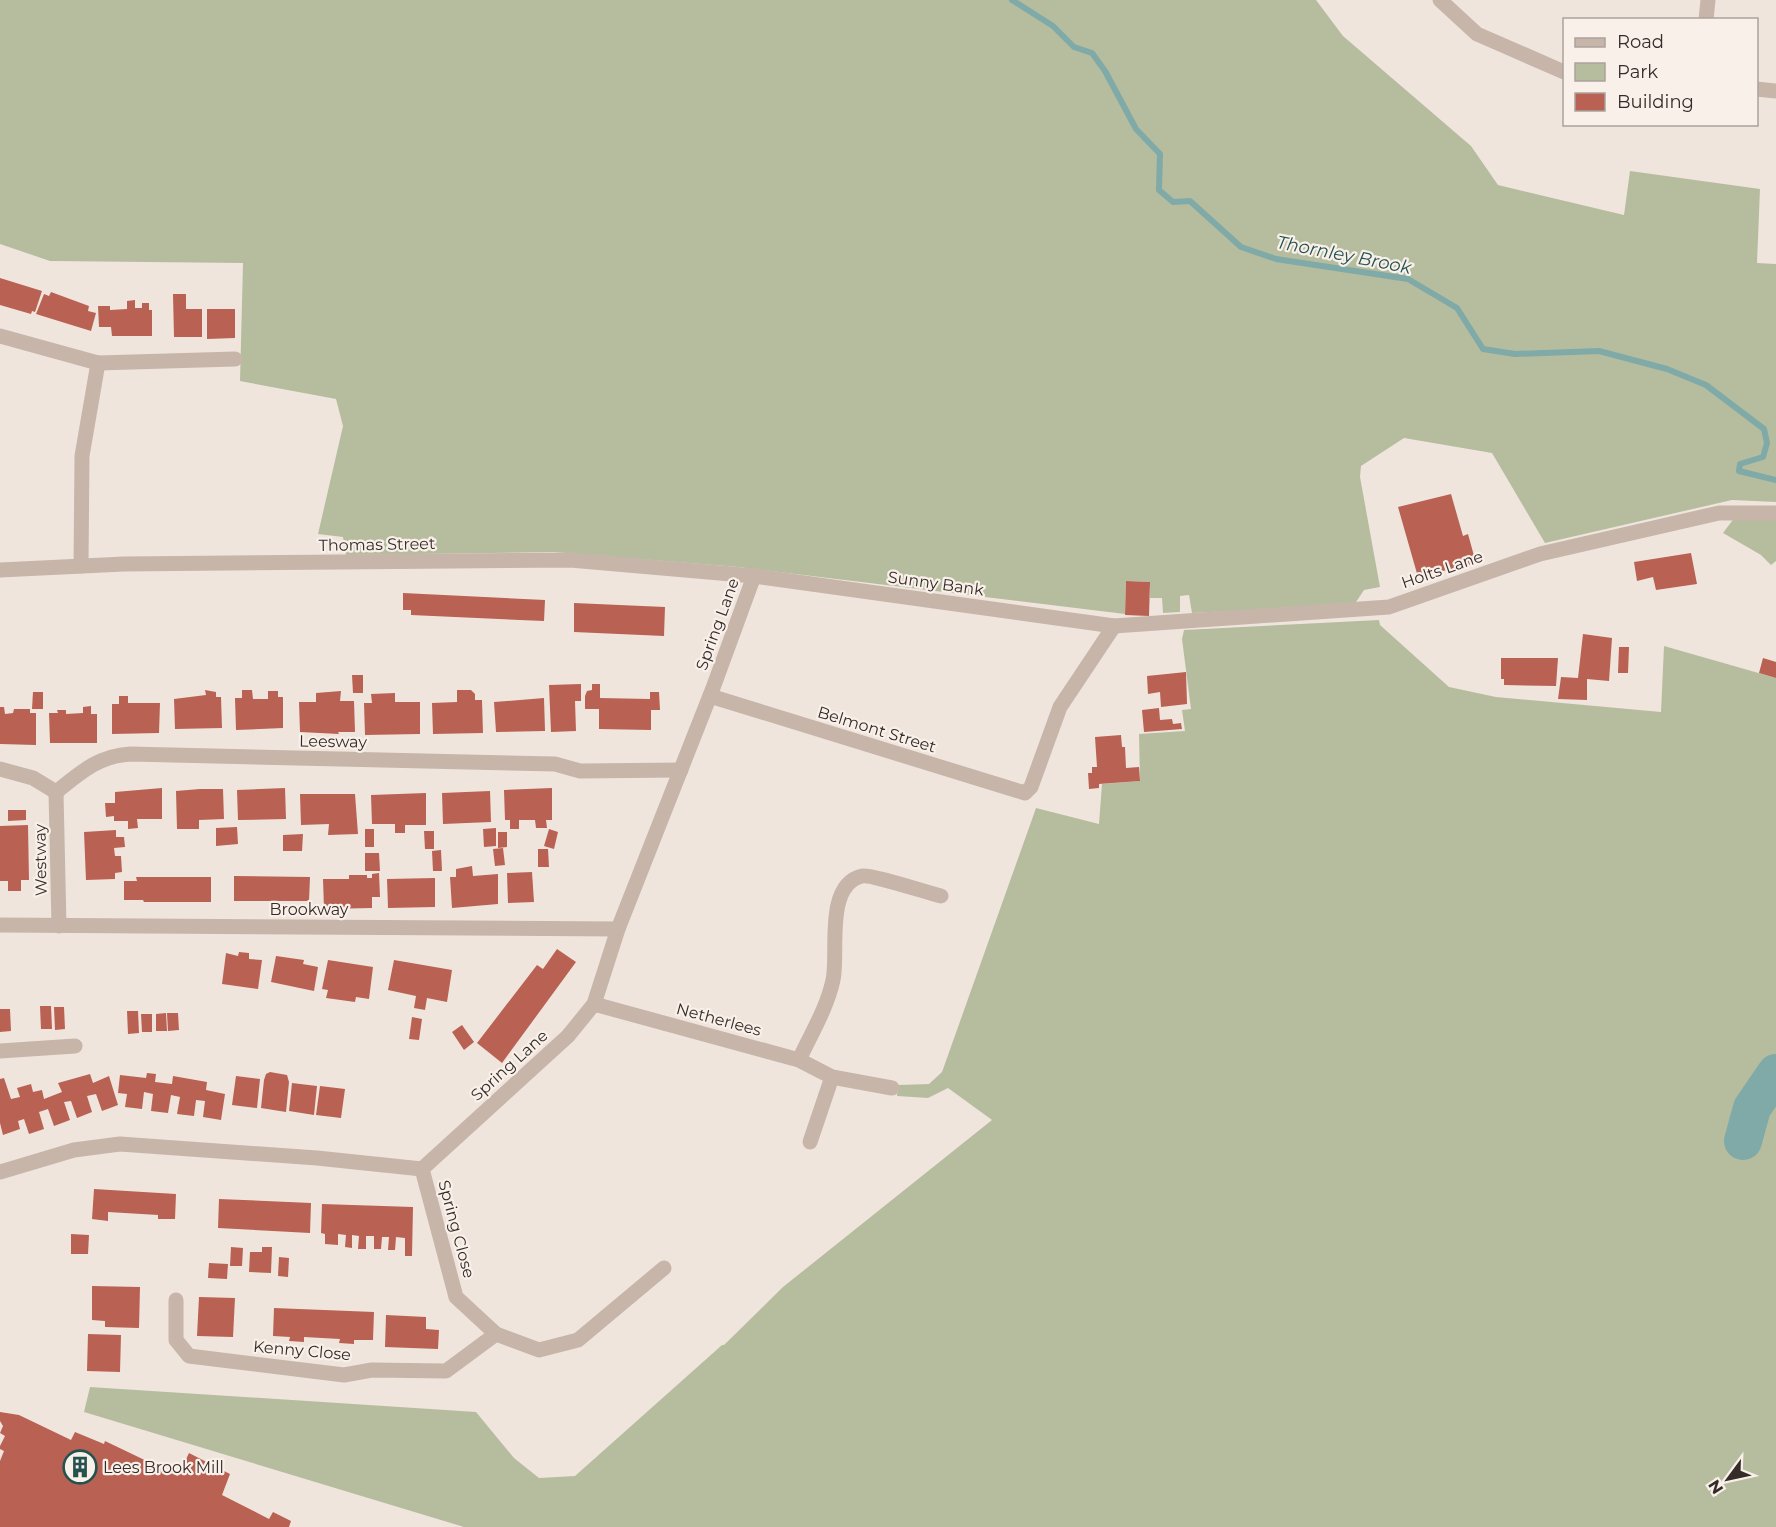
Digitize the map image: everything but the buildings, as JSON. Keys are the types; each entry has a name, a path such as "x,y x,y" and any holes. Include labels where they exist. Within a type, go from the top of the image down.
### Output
{"street":[{"path":"1440,0 1477,34 1563,72"},
{"path":"1706,18 1708,0"},
{"path":"1758,89 1776,91"},
{"path":"0,336 98,363 235,359"},
{"path":"81,567 82,456 98,363"},
{"name":"Holts Lane","path":"1114,626 1389,607 1540,554 1719,513 1776,513"},
{"name":"Thomas Street","path":"0,570 135,564 570,560 754,576"},
{"name":"Sunny Bank","path":"754,576 1114,626"},
{"name":"Spring Lane","path":"422,1169 568,1036 594,1004 618,929 710,696 754,576"},
{"name":"Belmont Street","path":"710,696 1025,793 1031,787 1060,707 1114,626"},
{"name":"Leesway","path":"56,792 78,774 103,759 130,754 555,764 580,771 681,770"},
{"path":"0,770 33,778 56,792"},
{"name":"Westway","path":"56,792 59,926"},
{"path":"799,1060 820,1017 834,979 834,921 840,897 852,880 864,876 941,896"},
{"name":"Brookway","path":"0,925 618,929"},
{"name":"Netherlees","path":"594,1004 799,1060 832,1077 891,1088"},
{"path":"0,1051 75,1046"},
{"path":"810,1142 832,1077"},
{"path":"0,1172 74,1150 120,1144 317,1158 422,1169"},
{"name":"Spring Close","path":"422,1169 456,1297 496,1334 539,1350 578,1340 664,1268"},
{"name":"Kenny Close","path":"176,1300 176,1340 189,1356 344,1375 372,1370 446,1371 496,1334"}],"green space":[{"path":"0,0 1316,0 1343,36 1471,146 1498,185 1624,215 1630,171 1760,189 1757,263 1776,264 1776,502 1732,500 1545,543 1492,453 1404,438 1361,466 1360,477 1380,587 1364,590 1354,605 1192,613 1189,595 1180,596 1180,612 1163,613 1162,598 1150,598 1150,582 1126,581 1125,614 738,567 554,552 346,555 343,537 318,534 343,426 336,399 240,381 243,263 50,261 0,244"},
{"path":"1735,517 1776,518 1776,561 1771,565 1761,555 1723,533"},
{"path":"1379,620 1380,625 1449,687 1496,697 1661,712 1664,646 1776,678 1776,1527 464,1527 84,1412 90,1387 476,1412 514,1458 539,1478 575,1476 724,1345 783,1287 992,1120 948,1088 928,1098 897,1096 898,1085 929,1084 942,1072 1036,808 1099,824 1102,784 1140,781 1139,734 1185,731 1182,710 1191,709 1182,639 1184,630"}],"waterway":[{"name":"Thornley Brook","path":"1012,0 1053,26 1074,47 1092,53 1105,71 1136,129 1160,154 1159,190 1173,202 1190,201 1241,247 1276,259 1408,279 1457,308 1483,349 1515,354 1599,351 1667,369 1706,385 1764,429 1767,443 1763,457 1740,464 1739,471 1776,480"},
{"path":"1743,1141 1752,1108 1776,1073"}],"place":[{"name":"Lees Brook Mill","path":"80,1467"}]}
